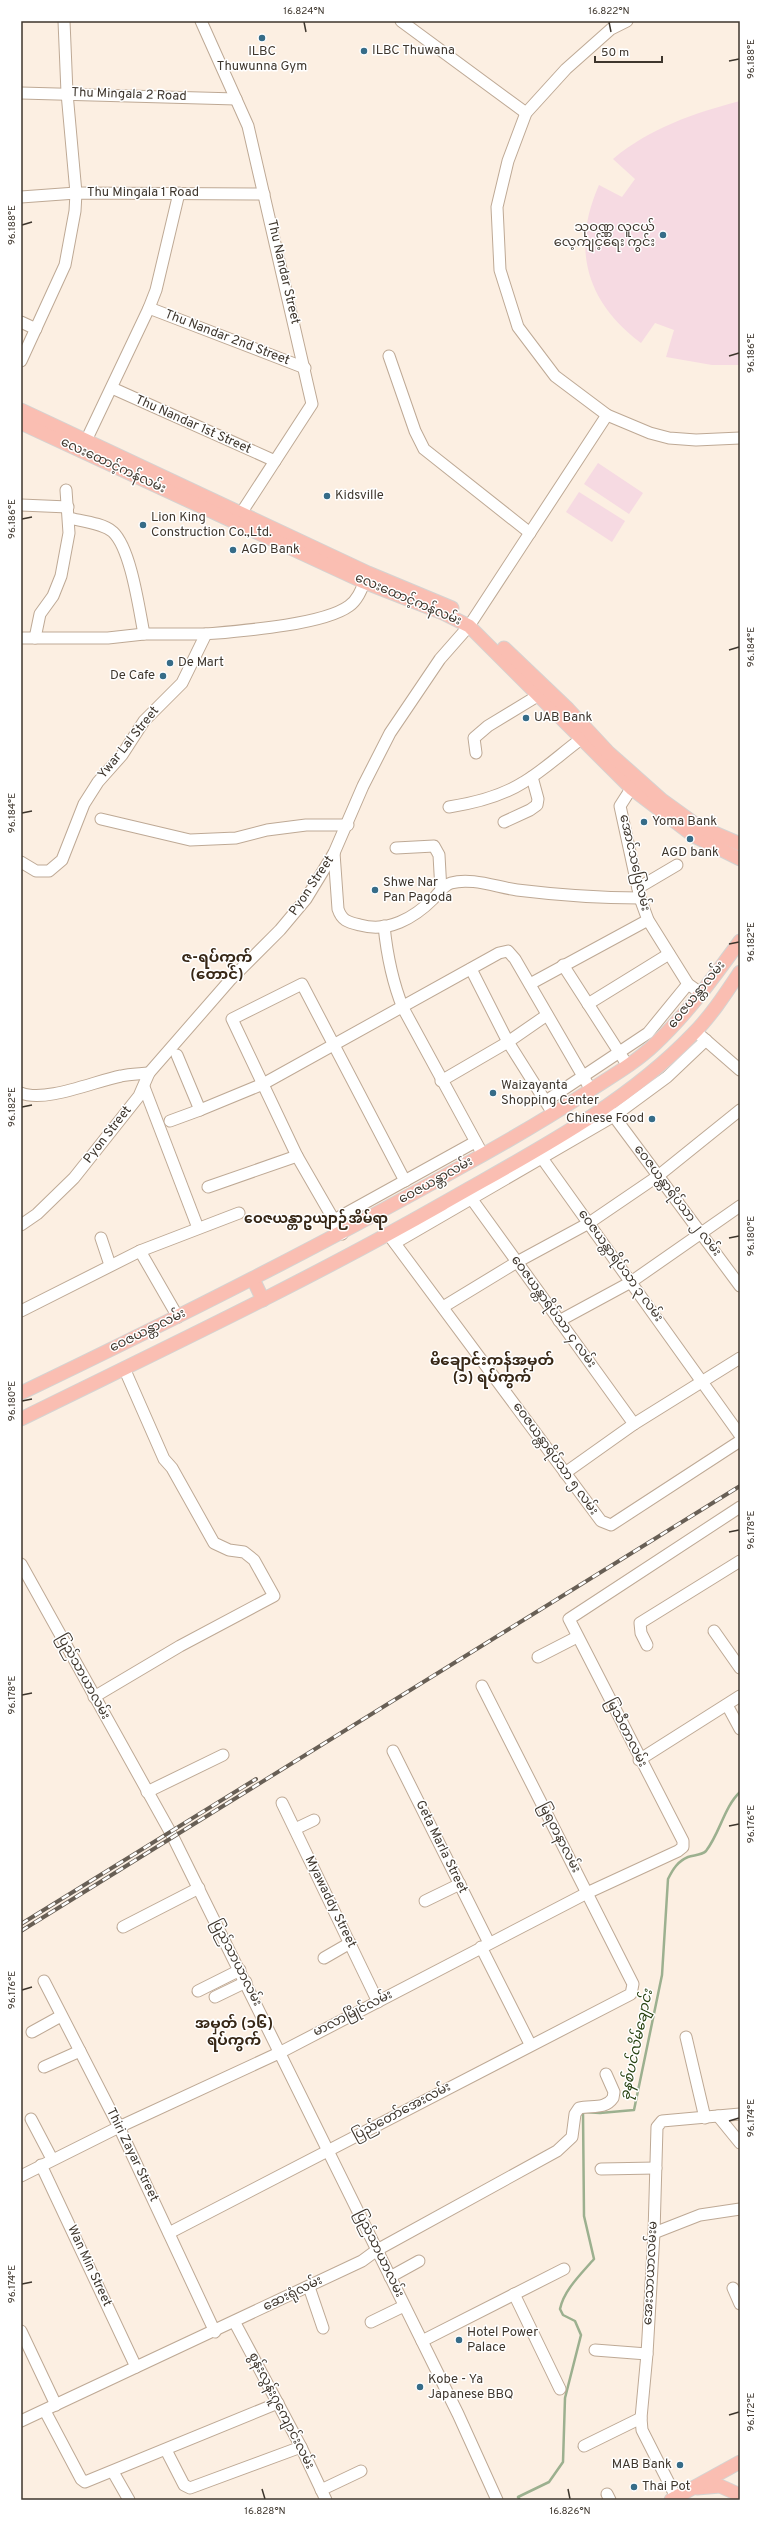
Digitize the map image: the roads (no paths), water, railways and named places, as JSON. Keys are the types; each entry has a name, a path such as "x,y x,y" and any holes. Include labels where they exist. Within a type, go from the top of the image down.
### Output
{"main road":[{"name":"လေးထောင့်ကန်လမ်း","path":"21,410 84,445 366,577 445,604 472,623 634,784 662,800 698,826 740,844"},
{"name":"လေးထောင့်ကန်လမ်း","path":"21,422 84,445"},
{"name":"လေးထောင့်ကန်လမ်း","path":"501,651 539,696 564,713 581,739 694,836 740,859"},
{"name":"ဝေဇယန္တာလမ်း","path":"21,1393 178,1317 342,1234 553,1115 625,1068 680,1020 702,994 740,941"},
{"name":"ဝေဇယန္တာလမ်း","path":"21,1419 391,1239 539,1154 610,1111 633,1087 695,1032 740,972"},
{"path":"625,1068 633,1087"},
{"path":"253,1279 264,1300"},
{"path":"674,2499 740,2462"},
{"path":"692,2488 720,2486 740,2495"}],"street":[{"path":"21,361 65,265 76,193 67,93 64,21"},
{"name":"Thu Nandar Street","path":"201,21 248,126 305,368 312,404 238,518"},
{"path":"401,21 526,113"},
{"path":"627,21 611,29 566,69 526,113 508,161 497,207 500,270 518,327 555,376 608,415 650,433 669,438 696,440 740,438"},
{"name":"Thu Mingala 2 Road","path":"21,93 67,93 236,99"},
{"name":"Thu Mingala 1 Road","path":"21,197 76,193 264,194"},
{"path":"84,445 112,388 156,290 180,193"},
{"name":"Thu Nandar 2nd Street","path":"149,308 305,368"},
{"path":"21,322 36,329"},
{"path":"389,356 415,431 424,449 530,533"},
{"name":"Thu Nandar 1st Street","path":"112,388 275,461"},
{"name":"Pyon Street","path":"21,1225 37,1214 74,1178 120,1121 144,1087 149,1072 226,984 294,914 334,853 348,825 363,786 390,733 440,659 472,623 608,415"},
{"path":"35,638 40,614 53,596 60,582 66,554 68,513 66,490"},
{"path":"21,505 68,513 106,528 118,538 132,571 144,634"},
{"path":"21,638 108,638 144,634 206,634 316,620 350,606 358,596 366,577"},
{"name":"Ywar Lal Street","path":"21,862 36,871 49,871 62,860 84,804 91,793 114,762 122,755 144,721 182,683 206,634"},
{"path":"476,753 474,738 488,726 539,696"},
{"path":"449,807 476,802 510,790 532,777 581,739"},
{"path":"504,822 530,810 537,805 538,799 532,777"},
{"name":"အောင်သပြေလမ်း","path":"634,784 620,806 639,893 648,920 668,954 688,984 702,994"},
{"path":"101,819 190,840 236,838 267,830 306,825 348,825"},
{"path":"396,848 434,846 439,855 441,891"},
{"path":"334,853 338,909 340,916 346,922 366,927 384,926 405,921 420,912 448,884 462,880 496,887 572,896 639,893 677,864"},
{"path":"530,984 648,920"},
{"path":"384,926 388,963 394,986 403,1008 482,1155"},
{"path":"170,1121 263,1084 403,1008 499,953 508,951 530,984 591,1090"},
{"path":"588,1004 668,954"},
{"path":"563,965 618,1052 625,1068"},
{"path":"471,969 508,1042 546,1101 553,1115"},
{"path":"342,1234 297,1156 232,1019 302,984 333,1046 405,1181"},
{"path":"546,1101 648,1033 688,984"},
{"path":"441,1081 508,1042 548,1015"},
{"path":"695,1032 740,1070"},
{"path":"610,1111 667,1077 706,1040"},
{"path":"177,1055 200,1110"},
{"path":"21,1093 27,1095 42,1095 121,1076 149,1072"},
{"path":"144,1087 198,1228"},
{"path":"443,1307 517,1262 589,1223 658,1176 740,1110"},
{"name":"ဝေဇယန္တာရိပ်သာ ၂ လမ်း","path":"610,1111 701,1231 740,1286"},
{"path":"334,1220 475,1142"},
{"name":"ဝေဇယန္တာရိပ်သာ ၃ လမ်း","path":"539,1154 740,1435"},
{"path":"208,1187 297,1156"},
{"name":"ဝေဇယန္တာရိပ်သာ ၄ လမ်း","path":"468,1195 634,1424"},
{"path":"559,1321 631,1282 701,1231 740,1206"},
{"path":"21,1311 140,1251 240,1213"},
{"path":"101,1238 110,1265"},
{"name":"ဝေဇယန္တာရိပ်သာ ၅ လမ်း","path":"391,1239 601,1521 611,1525 740,1441"},
{"path":"140,1251 178,1317"},
{"path":"565,1473 634,1424 703,1383 740,1358"},
{"path":"94,1697 180,1646 274,1596 254,1560 244,1552 229,1550 214,1543 172,1468 164,1459 124,1368"},
{"name":"မြသီတာလမ်း","path":"682,1847 683,1841 639,1760 577,1637 569,1618 740,1507"},
{"path":"647,1644 641,1633 640,1623 740,1561"},
{"name":"ပြည်သာယာလမ်း","path":"21,1564 148,1792 240,1970 422,2341 497,2500"},
{"path":"714,1631 740,1668"},
{"path":"538,1657 577,1637"},
{"name":"မြရတနာလမ်း","path":"482,1686 633,1984 634,1990"},
{"path":"639,1760 740,1696"},
{"path":"727,1705 740,1729"},
{"name":"Geta Marla Street","path":"393,1750 460,1884 485,1945 530,2044"},
{"path":"148,1792 223,1755"},
{"name":"Myawaddy Street","path":"282,1803 378,2002"},
{"path":"295,1829 314,1820"},
{"name":"မာလာမြိုင်လမ်း","path":"21,2176 118,2127 281,2052 587,1893 678,1852 682,1847"},
{"path":"425,1900 460,1884"},
{"path":"123,1927 198,1888"},
{"path":"324,1958 350,1943"},
{"path":"198,1991 240,1970"},
{"name":"Thiri Zayar Street","path":"44,1981 118,2127 215,2332"},
{"path":"215,1997 246,1982"},
{"name":"ပြည်တော်အေးလမ်း","path":"169,2233 530,2044 632,1994 634,1990"},
{"path":"32,2032 61,2016"},
{"path":"686,2037 705,2118"},
{"path":"44,2067 80,2051"},
{"name":"ဆေးရုံလမ်း","path":"21,2421 215,2332 362,2261 377,2250 557,2151 572,2137 575,2114 579,2108 598,2107 607,2104 613,2098 614,2092 606,2074"},
{"name":"အေးသာယာလမ်းမ","path":"674,2499 642,2430 641,2418 647,2354 654,2233 658,2123 740,2114"},
{"path":"718,2116 740,2143"},
{"path":"31,2119 52,2159"},
{"name":"Wan Min Street","path":"42,2165 136,2367"},
{"path":"601,2169 656,2168"},
{"path":"654,2233 700,2215 740,2209"},
{"path":"390,2277 419,2261"},
{"path":"422,2341 564,2269"},
{"path":"309,2287 324,2328"},
{"path":"733,2288 740,2304"},
{"path":"514,2294 560,2388"},
{"path":"371,2322 404,2306"},
{"name":"စွန်းလွန်းဂူကျောင်းလမ်း","path":"235,2322 301,2446 324,2495"},
{"path":"21,2331 56,2405"},
{"path":"595,2350 647,2354"},
{"path":"45,2411 81,2479 85,2482 113,2472 278,2403"},
{"path":"584,2446 641,2418"},
{"path":"166,2450 184,2485 190,2488 301,2446"},
{"path":"324,2495 361,2471"},
{"path":"113,2472 129,2500"}],"waterway":[{"name":"ခုနစ်ပင်လိမ်ချောင်း","path":"520,2500 518,2497 549,2482 563,2462 565,2398 581,2335 575,2321 563,2315 560,2309 569,2289 594,2259 584,2216 583,2112 600,2113 634,2110 662,1975 668,1879 681,1861 706,1851 730,1805 740,1792"}],"railway":[{"path":"21,1931 740,1486"},
{"path":"21,1924 256,1779"}],"place":[{"name":"ILBC Thuwunna Gym","path":"262,38"},
{"name":"ILBC Thuwana","path":"364,51"},
{"name":"သုဝဏ္ဏ လူငယ် လေ့ကျင့်ရေး ကွင်း","path":"663,235"},
{"name":"Kidsville","path":"327,496"},
{"name":"Lion King Construction Co.,Ltd.","path":"143,525"},
{"name":"AGD Bank","path":"233,550"},
{"name":"De Mart","path":"170,663"},
{"name":"De Cafe","path":"163,676"},
{"name":"UAB Bank","path":"526,718"},
{"name":"Yoma Bank","path":"644,822"},
{"name":"AGD bank","path":"690,839"},
{"name":"Shwe Nar Pan Pagoda","path":"375,890"},
{"name":"Waizayanta Shopping Center","path":"493,1093"},
{"name":"Chinese Food","path":"652,1119"},
{"name":"Hotel Power Palace","path":"459,2340"},
{"name":"Kobe - Ya Japanese BBQ","path":"420,2387"},
{"name":"MAB Bank","path":"680,2465"},
{"name":"Thai Pot","path":"634,2487"}],"district":[{"name":"ဇ-ရပ်ကွက် (တောင်)","path":"217,966"},
{"name":"ဝေဇယန္တာဥယျာဉ်အိမ်ရာ","path":"316,1219"},
{"name":"မိချောင်းကန်အမှတ် (၁) ရပ်ကွက်","path":"492,1370"},
{"name":"အမှတ် (၁၆) ရပ်ကွက်","path":"234,2032"}]}
